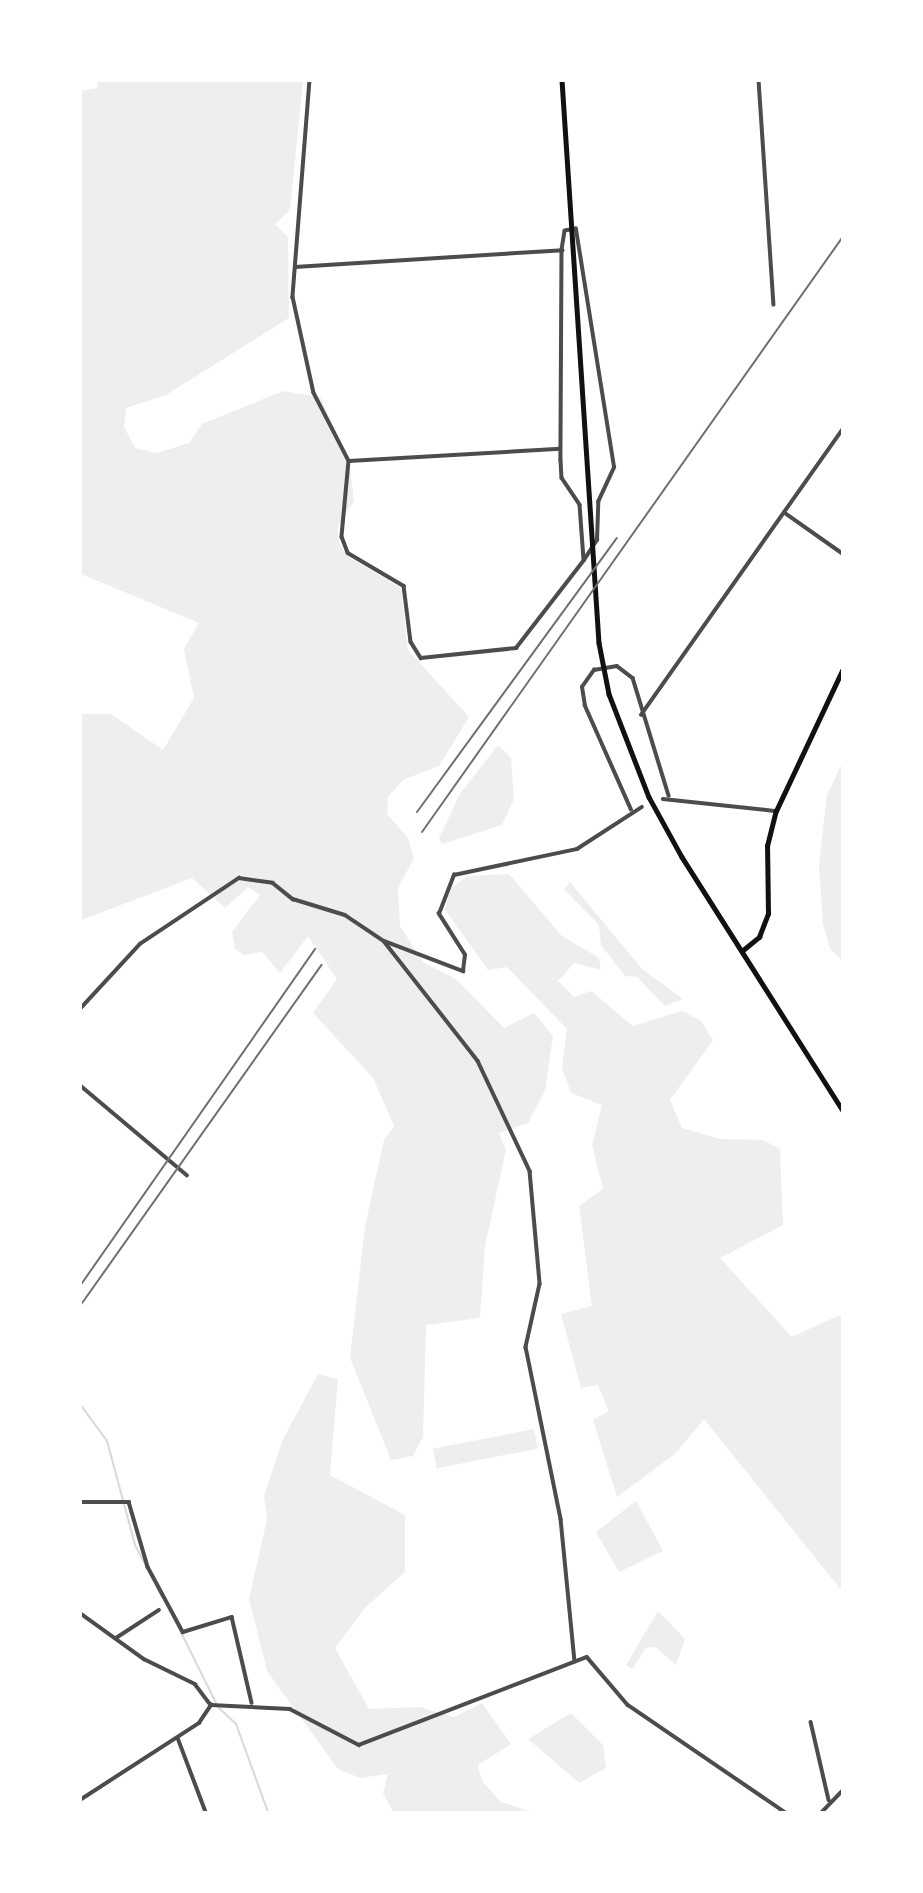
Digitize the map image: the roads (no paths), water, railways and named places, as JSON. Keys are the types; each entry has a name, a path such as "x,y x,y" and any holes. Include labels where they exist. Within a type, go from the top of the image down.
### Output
{"main road":[{"path":"562,80 599,643 624,741 682,857 842,1109"},
{"path":"743,950 759,937 768,914 767,846 776,811 842,671"}],"street":[{"path":"310,80 293,297 314,393 349,461 342,537 358,560 404,586 411,642 421,658 516,648 584,560 597,540 598,502 614,467 582,238 570,229 562,250 562,478 580,505 584,560"},
{"path":"759,80 774,305"},
{"path":"295,267 562,250"},
{"path":"641,715 842,430"},
{"path":"349,461 561,449"},
{"path":"785,513 842,553"},
{"path":"631,810 585,706 585,677 611,666 628,670 669,796"},
{"path":"663,799 669,796 776,811"},
{"path":"80,1009 140,944 239,878 273,883 293,899 345,915 384,941 463,971 465,955 439,914 454,875 577,849 631,810 642,807"},
{"path":"384,941 478,1061 530,1171 540,1284 526,1347 561,1519 575,1661"},
{"path":"80,1085 187,1175"},
{"path":"80,1502 129,1502 148,1567 183,1632 232,1617 252,1703"},
{"path":"116,1638 159,1610"},
{"path":"80,1614 203,1689 211,1705"},
{"path":"80,1800 178,1738 211,1705 252,1703 290,1709 359,1745 457,1712 575,1661 594,1662 628,1705 785,1812"},
{"path":"811,1722 829,1800"},
{"path":"178,1738 206,1812"},
{"path":"822,1812 829,1800 842,1791"}],"waterway":[{"path":"80,1404 107,1441 135,1545 162,1597"},
{"path":"172,1614 216,1703"},
{"path":"219,1708 236,1724 268,1812"}],"railway":[{"path":"422,832 842,238"},
{"path":"417,812 617,538"},
{"path":"80,1286 315,949"},
{"path":"80,1306 321,965"}]}
